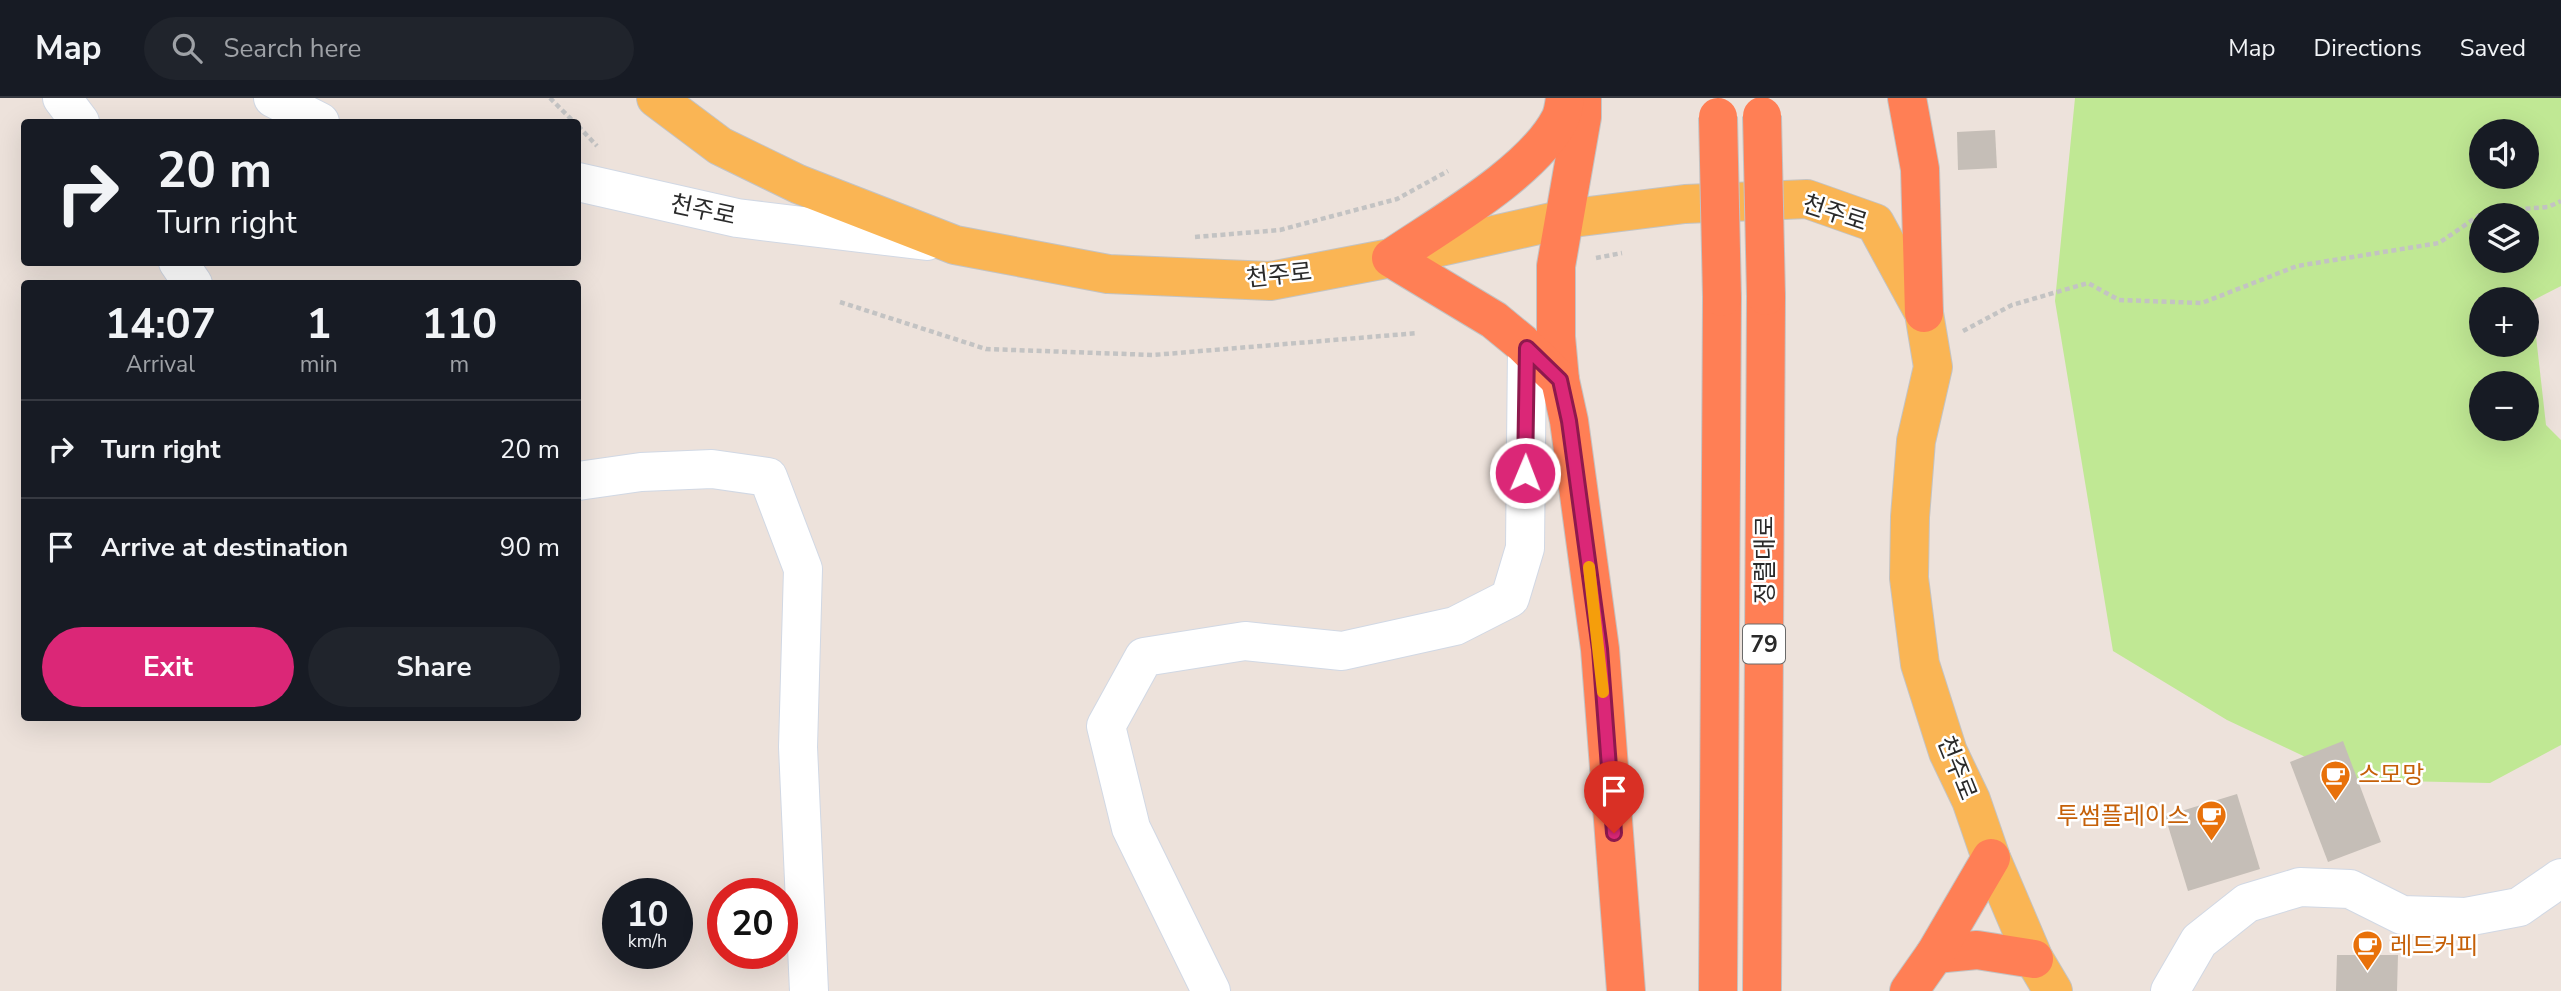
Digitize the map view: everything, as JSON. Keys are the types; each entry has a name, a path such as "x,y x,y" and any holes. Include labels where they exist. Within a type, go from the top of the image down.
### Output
{"highway":[{"path":"1560,380 1494,320 1391,258 1508,178 1534,153 1560,118 1565,98"},
{"path":"1582,98 1582,117 1556,266 1556,337 1600,649 1626,991"},
{"path":"1907,98 1920,169 1924,313"},
{"name":"정렬대로","path":"1717,991 1722,297 1718,107"},
{"name":"정렬대로","path":"1762,107 1766,296 1762,991"},
{"path":"1909,991 1935,954 1991,858"},
{"path":"1935,954 1977,950 2034,959"}],"main road":[{"name":"천주로","path":"656,98 720,146 798,184 955,245 1108,274 1270,281 1391,258 1565,219 1685,205 1807,199 1875,223 1924,313 1933,367 1916,441 1910,517 1909,578 1920,664 1948,752 1971,800 1991,858 2034,959 2053,991"}],"street":[{"path":"62,98 78,119"},
{"path":"273,98 314,119"},
{"name":"천주로","path":"581,183 737,218 955,245"},
{"path":"1211,991 1131,828 1106,726 1144,657 1245,641 1342,651 1455,626 1510,598 1525,548 1527,348"},
{"path":"581,481 641,472 712,469 768,477 803,569 798,747 809,991"},
{"path":"2170,991 2199,941 2247,902 2300,887 2350,889 2402,915 2466,917 2519,907 2561,878"}],"path":[{"path":"550,98 571,119"},
{"path":"1191,237 1280,230 1397,199 1454,168"},
{"path":"1960,333 2012,305 2088,283 2119,300 2202,303 2297,266 2439,243 2484,212 2548,207 2561,201"},
{"path":"1583,260 1622,253"},
{"path":"840,302 986,349 1153,355 1418,333"}],"green space":[{"path":"2075,98 2561,98 2561,286 2539,297 2539,287 2469,287 2469,357 2538,357 2546,425 2561,440 2561,745 2490,783 2354,780 2227,720 2113,651 2055,301"}],"building":[{"path":"1995,130 1997,168 1958,170 1957,132"},
{"name":"스모망","path":"2343,741 2381,842 2328,862 2290,762"},
{"name":"투썸플레이스","path":"2237,794 2260,869 2188,891 2165,816"},
{"name":"레드커피","path":"2337,955 2398,955 2397,991 2336,991"}],"slow traffic":[{"path":"1589,567 1603,692"}],"place":[{"name":"스모망","path":"2335,802"},
{"name":"투썸플레이스","path":"2212,843"},
{"name":"레드커피","path":"2367,973"}],"route":[{"path":"1525,473 1527,348 1560,380 1569,421 1600,649 1614,833"}]}
